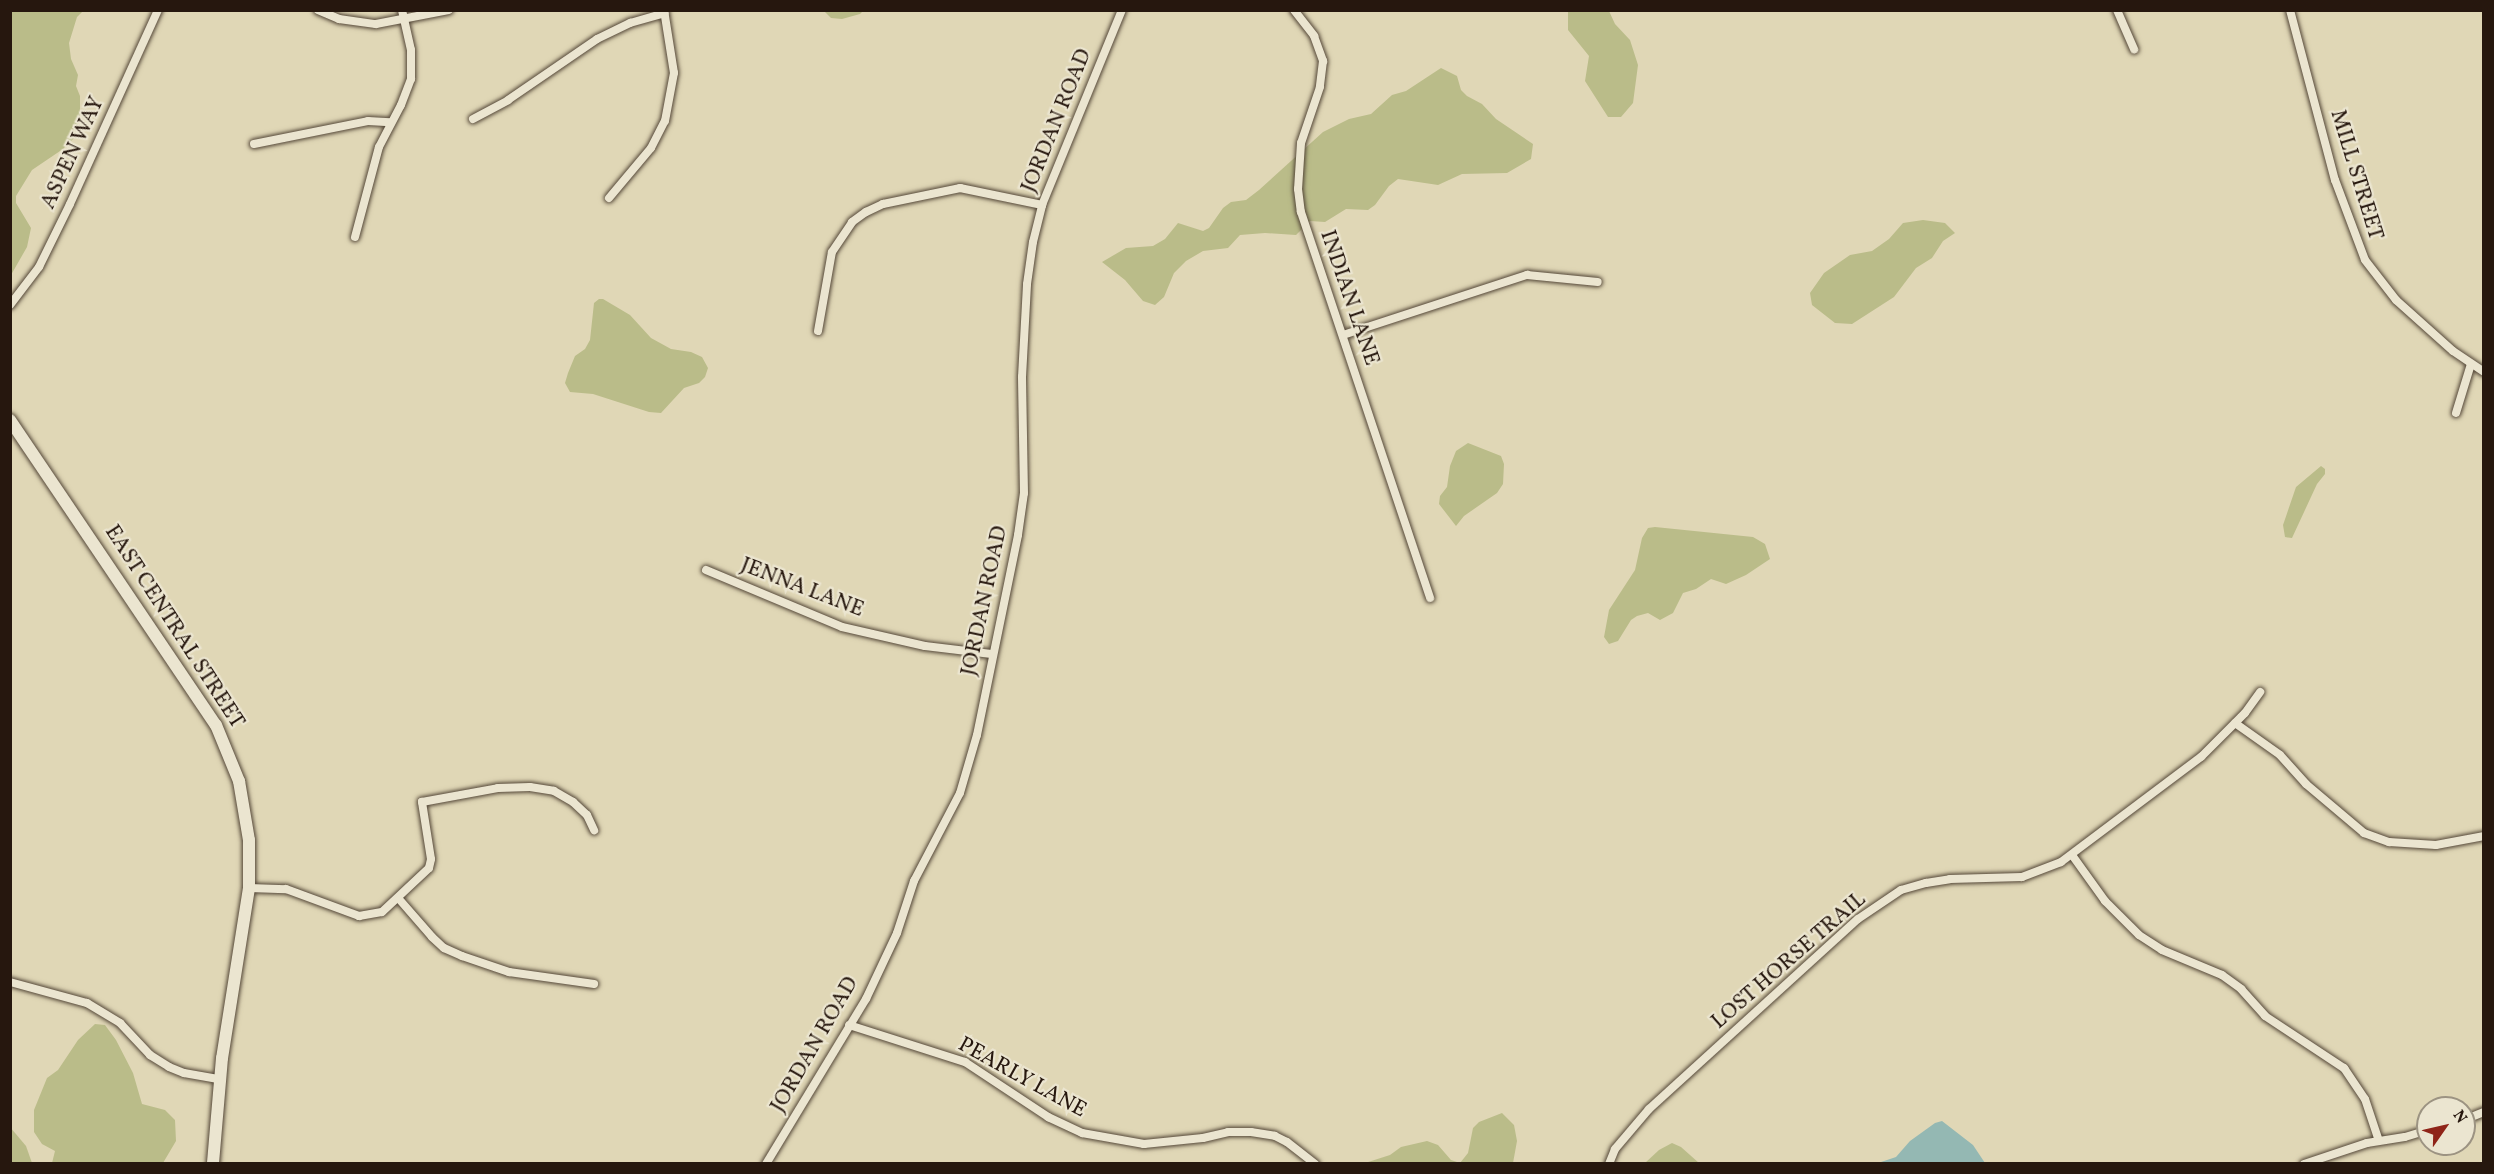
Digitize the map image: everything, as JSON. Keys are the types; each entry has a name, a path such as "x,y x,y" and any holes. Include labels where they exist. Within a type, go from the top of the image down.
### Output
{"main road":[{"name":"EAST CENTRAL STREET","path":"10,420 216,725 239,781 246,817 250,863 249,888 219,1079 213,1164"}],"street":[{"name":"ASPEN WAY","path":"10,305 39,267 158,10"},
{"path":"318,10 356,23 403,21 449,10"},
{"path":"355,237 379,147 390,122 401,105 411,79 411,50 402,10"},
{"name":"JORDAN ROAD","path":"766,1164 866,999 897,933 914,881 955,805 977,735 1018,535 1024,492 1022,377 1027,284 1042,205 1122,10"},
{"name":"INDIAN LANE","path":"1294,10 1314,36 1323,61 1320,87 1301,143 1298,189 1301,212 1430,598"},
{"path":"2117,10 2134,49"},
{"name":"MILL STREET","path":"2290,10 2335,180 2365,260 2396,300 2471,364 2484,372"},
{"path":"473,118 508,100 597,39 630,23 664,11 674,73 667,115 651,148 609,198"},
{"path":"254,144 368,121 390,122"},
{"path":"818,331 832,252 852,222 866,212 883,204 960,188 1042,205"},
{"path":"1343,335 1527,275 1598,282"},
{"path":"2456,413 2471,364"},
{"name":"JENNA LANE","path":"706,570 842,627 925,646 992,654"},
{"name":"LOST HORSE TRAIL","path":"1609,1164 1615,1149 1633,1126 1661,1098 1858,919 1901,890 1950,879 2022,877 2061,862 2201,757 2235,723 2260,692"},
{"path":"2235,723 2273,750 2306,784 2364,833 2389,842 2436,845 2484,836"},
{"path":"249,888 286,889 359,916 382,912 399,899 429,868 431,859 422,802 498,788 554,791 573,802 586,815 594,830"},
{"path":"2072,855 2105,901 2139,935 2162,950 2223,975 2241,989 2265,1016 2344,1068 2365,1099 2379,1141"},
{"path":"399,899 444,948 462,956 509,972 594,984"},
{"path":"10,982 87,1003 120,1023 150,1056 169,1067 219,1079"},
{"name":"PEARLY LANE","path":"849,1025 965,1062 1048,1117 1089,1135 1144,1144 1203,1138 1228,1132 1251,1132 1275,1136 1287,1142 1315,1164"},
{"path":"2304,1164 2379,1141 2416,1133"}],"green space":[{"path":"11,10 83,11 77,17 69,43 71,59 78,75 76,86 80,96 80,119 74,138 63,149 32,170 16,196 16,203 31,228 27,247 11,275"},
{"path":"824,11 863,11 842,19 831,18"},
{"path":"1568,11 1609,11 1615,24 1630,40 1638,65 1633,103 1621,117 1608,117 1585,81 1589,56 1568,30"},
{"path":"1441,68 1457,76 1461,90 1467,96 1482,104 1496,119 1533,144 1531,159 1507,173 1462,174 1438,185 1398,179 1368,210 1346,209 1325,222 1310,221 1296,235 1265,233 1240,235 1228,248 1203,251 1186,261 1174,273 1164,297 1155,305 1143,301 1125,280 1102,262 1126,248 1153,246 1165,239 1178,223 1203,231 1209,228 1223,208 1231,202 1246,200 1323,132 1349,119 1371,114 1392,95 1406,91"},
{"path":"1923,220 1945,223 1955,233 1943,241 1932,258 1916,268 1894,297 1852,324 1835,323 1812,305 1810,293 1824,273 1850,255 1872,251 1889,239 1903,223"},
{"path":"603,299 630,315 651,338 671,349 691,352 702,357 708,368 705,377 699,383 684,388 661,413 649,412 593,394 570,392 565,383 568,373 575,356 585,349 590,340 594,303"},
{"path":"1468,443 1501,456 1504,464 1503,484 1497,493 1464,516 1456,526 1439,504 1440,496 1447,487 1450,466 1456,451"},
{"path":"2321,466 2325,469 2325,474 2317,484 2292,538 2285,537 2283,525 2296,487"},
{"path":"1648,528 1753,537 1765,544 1770,559 1746,575 1726,584 1711,579 1696,589 1683,593 1673,613 1660,620 1648,613 1637,616 1631,620 1618,641 1609,644 1604,637 1609,610 1635,570 1642,538"},
{"path":"95,1024 105,1025 116,1040 133,1073 142,1104 165,1110 175,1120 176,1141 163,1163 52,1163 55,1151 42,1144 34,1132 34,1110 47,1078 58,1070 78,1040"},
{"path":"1502,1113 1514,1125 1517,1141 1513,1163 1460,1163 1468,1153 1473,1128 1479,1122"},
{"path":"10,1127 26,1146 32,1163 11,1163"},
{"path":"1427,1141 1438,1145 1451,1160 1460,1163 1365,1163 1390,1155 1401,1147"},
{"path":"1672,1143 1681,1147 1699,1163 1645,1163 1659,1150"}],"water":[{"path":"1942,1121 1973,1145 1985,1163 1878,1163 1896,1157 1910,1141 1935,1123"}]}
